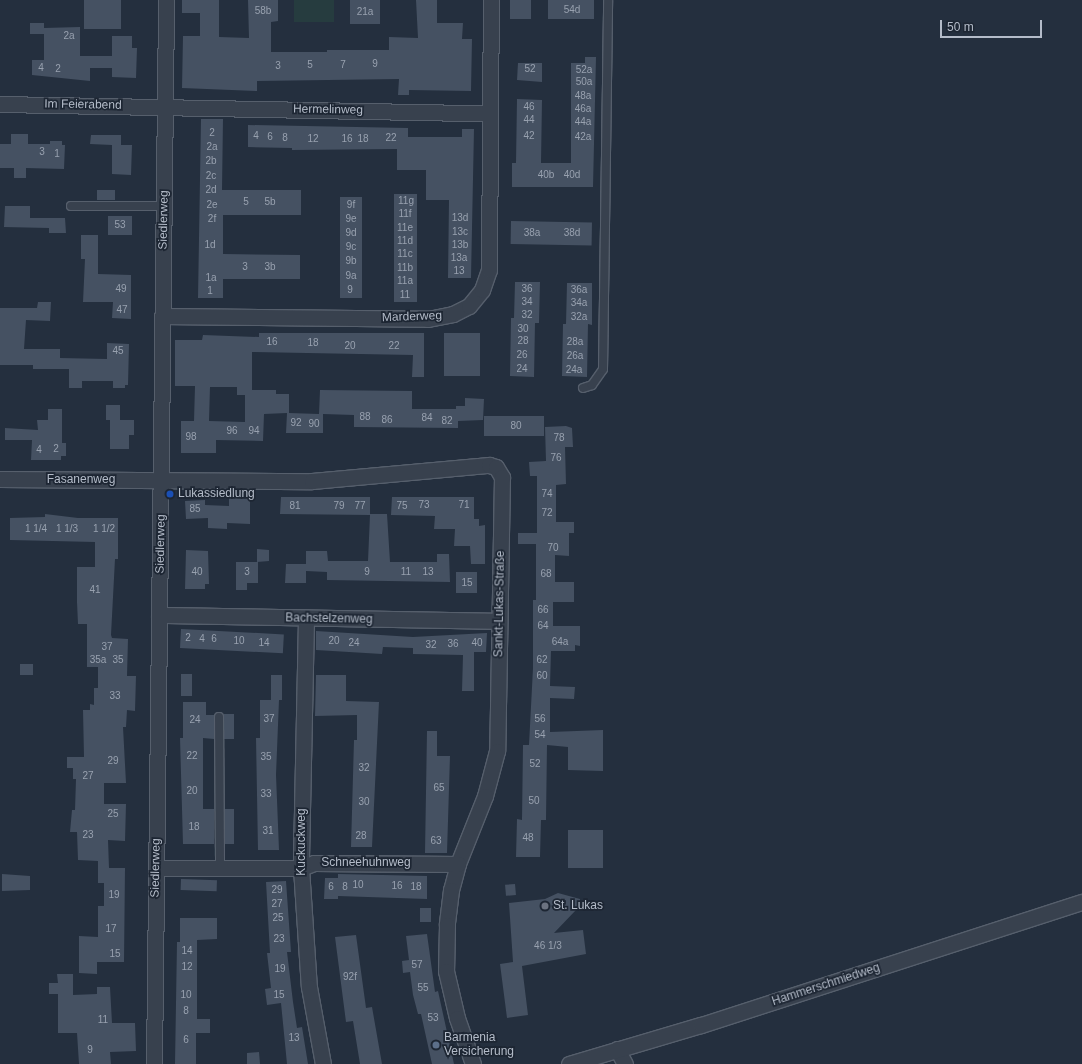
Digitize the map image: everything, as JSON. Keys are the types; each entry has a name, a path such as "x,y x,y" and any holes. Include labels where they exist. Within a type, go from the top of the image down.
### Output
{"street":[{"name":"Siedlerweg","path":"154,1064 163,480 162,316 166,106 166,0"},
{"name":"Marderweg","path":"162,316 428,319 453,314 469,306 482,290 489,270 491,0"},
{"name":"Im Feierabend","path":"0,104 166,106"},
{"name":"Hermelinweg","path":"166,106 490,113"},
{"name":"Sankt-Lukas-Straße","path":"163,480 312,481 489,465 496,467 502,477 496,758 485,796 458,864 451,890 447,925 446,971 457,1018 473,1064"},
{"name":"Fasanenweg","path":"0,479 163,480"},
{"name":"Bachstelzenweg","path":"160,615 306,619 499,621"},
{"name":"Kuckuckweg","path":"306,619 302,868 309,987 323,1064"},
{"name":"Schneehuhnweg","path":"156,868 302,868 314,863 458,864"},
{"name":"Hammerschmiedweg","path":"569,1064 701,1025 1082,902"},
{"path":"617,1049 625,1064"}],"lane":[{"path":"583,388 592,385 599,378 603,369 608,0"},
{"path":"71,206 164,206"},
{"path":"219,717 220,868"}],"green space":[{"path":"294,0 334,0 334,22 294,22"}],"building":[{"path":"84,0 121,0 121,29 84,29"},
{"path":"182,0 219,0 219,37 249,38 248,0 278,0 278,21 271,22 271,52 327,52 327,50 389,50 389,37 418,38 416,0 437,0 437,23 463,23 462,39 472,39 471,91 409,90 409,95 398,95 399,79 257,81 257,91 182,88 183,36 200,36 200,13 182,13"},
{"path":"350,0 380,0 380,24 350,24"},
{"path":"510,0 531,0 531,19 510,19"},
{"path":"548,0 594,0 594,19 548,19"},
{"path":"30,23 44,23 44,34 30,34"},
{"path":"80,27 80,56 112,56 112,36 132,36 132,48 137,48 136,78 112,77 112,68 90,68 90,81 32,75 32,60 44,60 44,28"},
{"path":"585,57 596,57 593,187 512,187 512,163 516,163 517,99 542,100 541,163 571,163 571,63 585,63"},
{"path":"518,63 542,63 542,82 517,80"},
{"path":"201,119 223,119 222,190 301,190 301,215 223,215 223,254 300,255 300,279 223,279 223,298 198,298"},
{"path":"248,125 408,128 408,137 462,137 462,129 474,129 471,278 448,278 449,200 426,200 426,170 397,170 397,149 292,150 292,148 248,147"},
{"path":"11,134 28,134 28,144 50,144 50,141 62,141 62,145 65,145 64,169 26,168 26,178 14,178 14,168 0,168 0,144 11,144"},
{"path":"91,135 121,135 121,145 132,145 131,175 112,174 112,145 90,144"},
{"path":"97,190 115,190 115,200 97,200"},
{"path":"394,194 417,194 417,302 394,302"},
{"path":"340,197 362,197 362,298 340,298"},
{"path":"5,206 30,206 30,218 65,218 66,233 49,233 49,228 4,227"},
{"path":"108,216 132,216 132,235 108,235"},
{"path":"511,221 592,222 592,245 511,244"},
{"path":"81,235 98,235 98,274 131,275 131,319 112,318 113,302 83,302 85,259 81,259"},
{"path":"515,282 540,282 539,323 535,323 534,377 510,376 511,318 514,318"},
{"path":"567,283 592,283 592,325 588,324 587,377 562,376 563,324 566,324"},
{"path":"38,302 51,302 50,321 26,320 24,349 60,349 60,358 107,359 107,343 129,344 128,385 125,385 125,388 113,388 113,381 82,381 82,388 69,388 69,369 33,369 33,365 0,365 0,308 37,308"},
{"path":"259,333 424,333 424,377 412,377 413,355 252,352 252,390 276,390 276,394 289,394 289,413 319,414 320,390 412,391 412,409 456,409 456,406 465,406 465,398 484,399 483,420 458,421 458,428 354,427 354,415 323,414 323,433 286,433 287,413 264,414 263,441 216,440 216,453 181,453 181,421 194,421 195,386 175,386 175,340 202,340 203,335 259,337","holes":["210,387 237,387 237,395 245,395 245,422 209,421"]},
{"path":"444,333 480,333 480,376 444,376"},
{"path":"106,405 120,405 120,420 134,420 134,435 129,435 129,449 110,449 110,420 106,420"},
{"path":"48,409 62,409 62,443 66,443 66,456 61,456 61,460 31,460 32,440 5,440 5,428 38,430 37,420 48,420"},
{"path":"484,416 544,416 544,436 484,436"},
{"path":"566,426 572,428 573,447 565,447 566,484 556,485 556,522 574,522 574,533 569,533 569,556 555,555 555,582 574,582 574,602 553,602 553,626 580,626 580,646 575,645 575,651 551,651 550,686 575,687 574,699 550,698 550,732 603,730 603,771 568,770 568,747 547,745 546,820 541,820 540,857 516,857 517,819 522,820 523,745 529,745 533,668 533,600 536,600 536,544 518,544 518,533 537,533 537,476 530,476 529,462 546,461 545,427"},
{"path":"229,496 250,496 250,524 227,523 227,529 208,528 208,518 186,519 185,501 205,500 205,505 229,506"},
{"path":"281,497 370,497 370,514 387,514 390,562 437,562 437,554 449,554 450,582 327,580 327,572 306,571 306,583 285,583 286,564 306,564 306,551 327,551 328,561 368,561 370,515 280,514"},
{"path":"392,497 474,497 474,519 479,519 479,526 485,525 485,564 471,564 470,546 454,546 455,529 434,529 435,516 391,515"},
{"path":"45,514 78,518 118,518 118,559 115,559 111,635 112,638 128,639 127,676 136,676 135,711 127,710 126,727 123,727 126,783 104,783 104,804 126,804 125,841 108,840 109,868 125,868 124,962 97,962 97,974 79,973 79,936 98,937 98,906 104,906 104,883 98,883 98,861 78,860 77,832 70,832 72,810 75,810 76,779 73,779 73,768 67,768 67,757 84,757 83,710 90,710 90,704 94,705 94,688 98,688 98,667 87,667 87,624 78,624 77,602 77,567 95,567 95,542 10,540 10,518 45,517"},
{"path":"257,549 269,550 269,561 257,562"},
{"path":"186,550 208,551 209,584 205,584 205,589 185,589"},
{"path":"236,562 258,562 258,583 247,583 247,590 236,590"},
{"path":"456,572 477,572 477,593 456,593"},
{"path":"181,629 284,634 283,653 180,648"},
{"path":"316,631 413,637 487,633 486,652 474,652 474,691 462,691 463,655 413,654 413,648 383,647 382,654 316,650"},
{"path":"20,664 33,664 33,675 20,675"},
{"path":"181,674 192,674 192,696 181,696"},
{"path":"271,675 282,675 282,700 271,700"},
{"path":"316,675 346,675 346,701 379,702 372,847 351,847 354,740 357,740 357,715 315,716"},
{"path":"260,700 279,700 276,775 279,850 258,850 256,738 260,738"},
{"path":"183,702 206,702 206,715 214,715 214,739 203,738 203,809 214,809 214,844 183,844 180,738 183,738"},
{"path":"224,714 234,714 234,739 224,739"},
{"path":"427,731 437,731 437,756 450,756 447,853 425,853"},
{"path":"225,809 234,809 234,844 225,844"},
{"path":"568,830 603,830 603,868 568,868"},
{"path":"2,874 30,876 30,890 2,891"},
{"path":"338,874 427,876 427,899 338,896 338,899 324,899 325,878 338,878"},
{"path":"181,879 217,880 217,891 181,890"},
{"path":"286,881 291,952 287,952 293,1002 297,1028 302,1027 308,1064 287,1064 281,1003 267,1005 265,989 271,988 267,953 270,953 266,882"},
{"path":"515,884 516,895 506,896 505,885"},
{"path":"558,893 580,899 580,909 576,910 554,933 583,930 586,954 522,966 528,1015 507,1018 500,964 513,962 509,903 545,899"},
{"path":"420,908 431,908 431,922 420,922"},
{"path":"180,918 217,918 217,939 197,940 197,1019 210,1019 210,1033 196,1033 196,1064 175,1064 177,942 180,942"},
{"path":"427,934 435,992 438,991 454,1064 432,1064 421,1014 418,1014 413,995 410,972 403,973 402,961 409,960 406,936"},
{"path":"356,935 366,1008 372,1007 382,1064 360,1064 353,1021 346,1022 335,937"},
{"path":"57,974 73,974 73,995 97,994 97,987 110,987 112,1023 135,1023 136,1051 110,1052 111,1064 79,1064 77,1033 58,1033 58,994 49,994 49,983 58,983"},
{"path":"259,1052 260,1064 247,1064 247,1053"}],"place":[{"name":"Lukassiedlung","path":"170,494"},
{"name":"St. Lukas","path":"545,906"},
{"name":"Barmenia Versicherung","path":"436,1045"}]}
